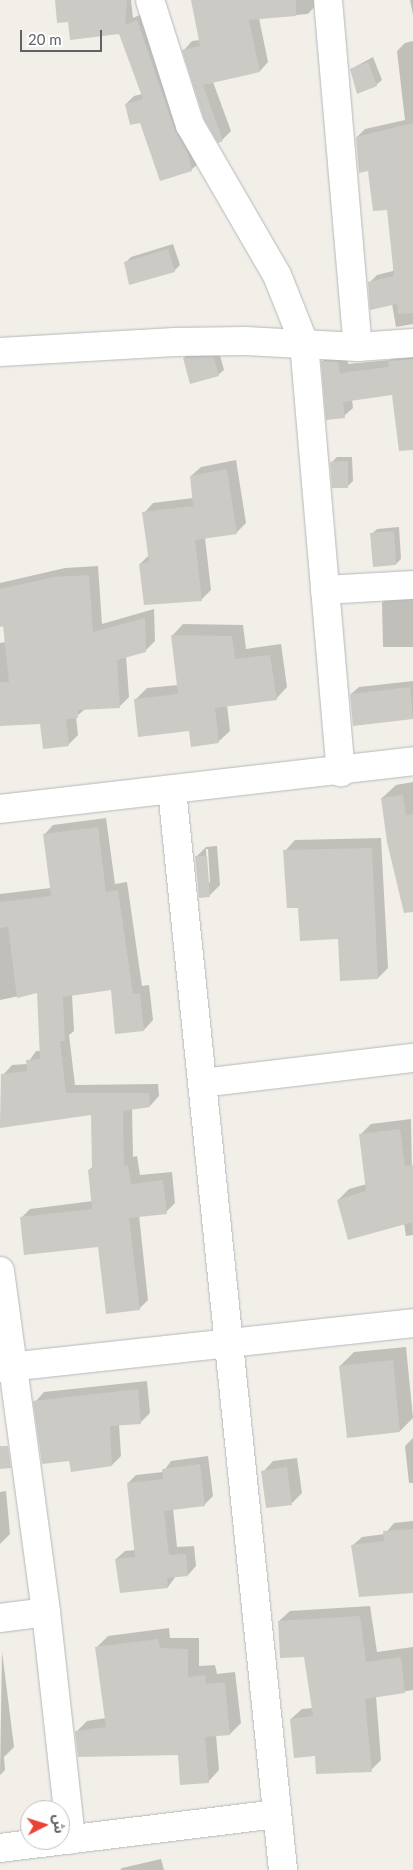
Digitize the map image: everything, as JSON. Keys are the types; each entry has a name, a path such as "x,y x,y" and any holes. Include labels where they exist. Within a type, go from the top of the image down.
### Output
{"street":[{"path":"150,0 195,136 277,275 304,343 341,772"},
{"path":"328,0 358,347"},
{"path":"0,352 175,342 304,343 358,347 413,343"},
{"path":"325,590 413,585"},
{"path":"0,809 341,772 413,761"},
{"path":"172,790 275,1814 283,1870"},
{"path":"202,1083 413,1058"},
{"path":"0,1271 6,1367 46,1612 71,1840"},
{"path":"6,1367 229,1345 413,1323"},
{"path":"0,1618 46,1612"},
{"path":"0,1848 275,1814"}],"building":[{"path":"55,0 127,0 125,25 137,20 175,130 188,153 192,171 160,181 140,123 130,125 125,104 143,99 119,34 70,40 68,22 57,23"},
{"path":"191,0 296,0 296,16 249,20 260,72 203,85 223,141 218,143 204,119 182,50 200,46"},
{"path":"368,62 377,86 357,94 350,69"},
{"path":"413,123 413,313 398,314 397,304 370,310 368,282 394,276 387,210 373,211 368,171 359,173 356,137"},
{"path":"168,249 175,272 129,285 124,262"},
{"path":"214,357 219,376 190,384 183,358"},
{"path":"413,359 413,450 399,451 392,395 343,402 345,418 326,420 321,361 338,362 340,373 389,367 388,361"},
{"path":"348,461 348,488 332,488 330,462"},
{"path":"227,469 237,534 195,540 202,601 144,605 139,564 149,562 142,512 193,506 190,476"},
{"path":"394,531 396,565 373,567 370,533"},
{"path":"89,575 93,632 145,618 146,652 117,660 120,708 78,710 78,718 66,719 69,746 43,749 40,724 0,726 0,682 9,682 3,626 0,627 0,589 54,577"},
{"path":"171,635 232,636 235,659 270,655 277,700 215,708 219,743 191,747 189,731 138,737 134,699 178,694"},
{"path":"410,687 413,719 353,726 350,694"},
{"path":"403,795 406,815 413,814 413,912 404,913 387,842 381,798"},
{"path":"98,827 106,892 118,890 133,994 140,993 144,1031 115,1034 111,990 63,997 65,1041 60,1041 66,1093 149,1093 150,1107 123,1111 124,1166 128,1165 131,1184 163,1180 167,1214 129,1218 140,1310 106,1314 98,1247 24,1255 20,1217 92,1209 88,1170 92,1169 91,1115 0,1128 1,1074 27,1071 26,1060 40,1059 37,993 17,998 8,927 0,928 0,902 51,896 43,834"},
{"path":"372,848 378,979 340,981 338,939 300,941 298,908 287,908 283,850"},
{"path":"195,856 207,856 210,897 199,898"},
{"path":"400,1129 405,1166 413,1165 413,1222 348,1240 337,1200 366,1191 359,1134"},
{"path":"393,1360 400,1432 347,1438 339,1366"},
{"path":"138,1389 141,1424 110,1426 112,1466 71,1472 69,1461 42,1464 33,1401"},
{"path":"0,1446 8,1446 11,1468 0,1469"},
{"path":"200,1464 205,1506 164,1511 169,1555 186,1554 188,1576 167,1578 168,1588 120,1593 115,1559 135,1557 127,1483 163,1479 162,1469"},
{"path":"287,1467 292,1505 266,1508 261,1471"},
{"path":"413,1529 413,1593 359,1597 351,1545 384,1541 383,1531"},
{"path":"360,1616 366,1662 401,1657 405,1693 365,1699 372,1772 316,1774 315,1756 294,1758 290,1719 313,1716 304,1657 280,1658 278,1621"},
{"path":"158,1639 160,1648 188,1649 188,1677 205,1675 206,1684 225,1682 230,1735 205,1737 209,1783 180,1785 178,1755 78,1757 75,1731 106,1727 95,1647"}]}
